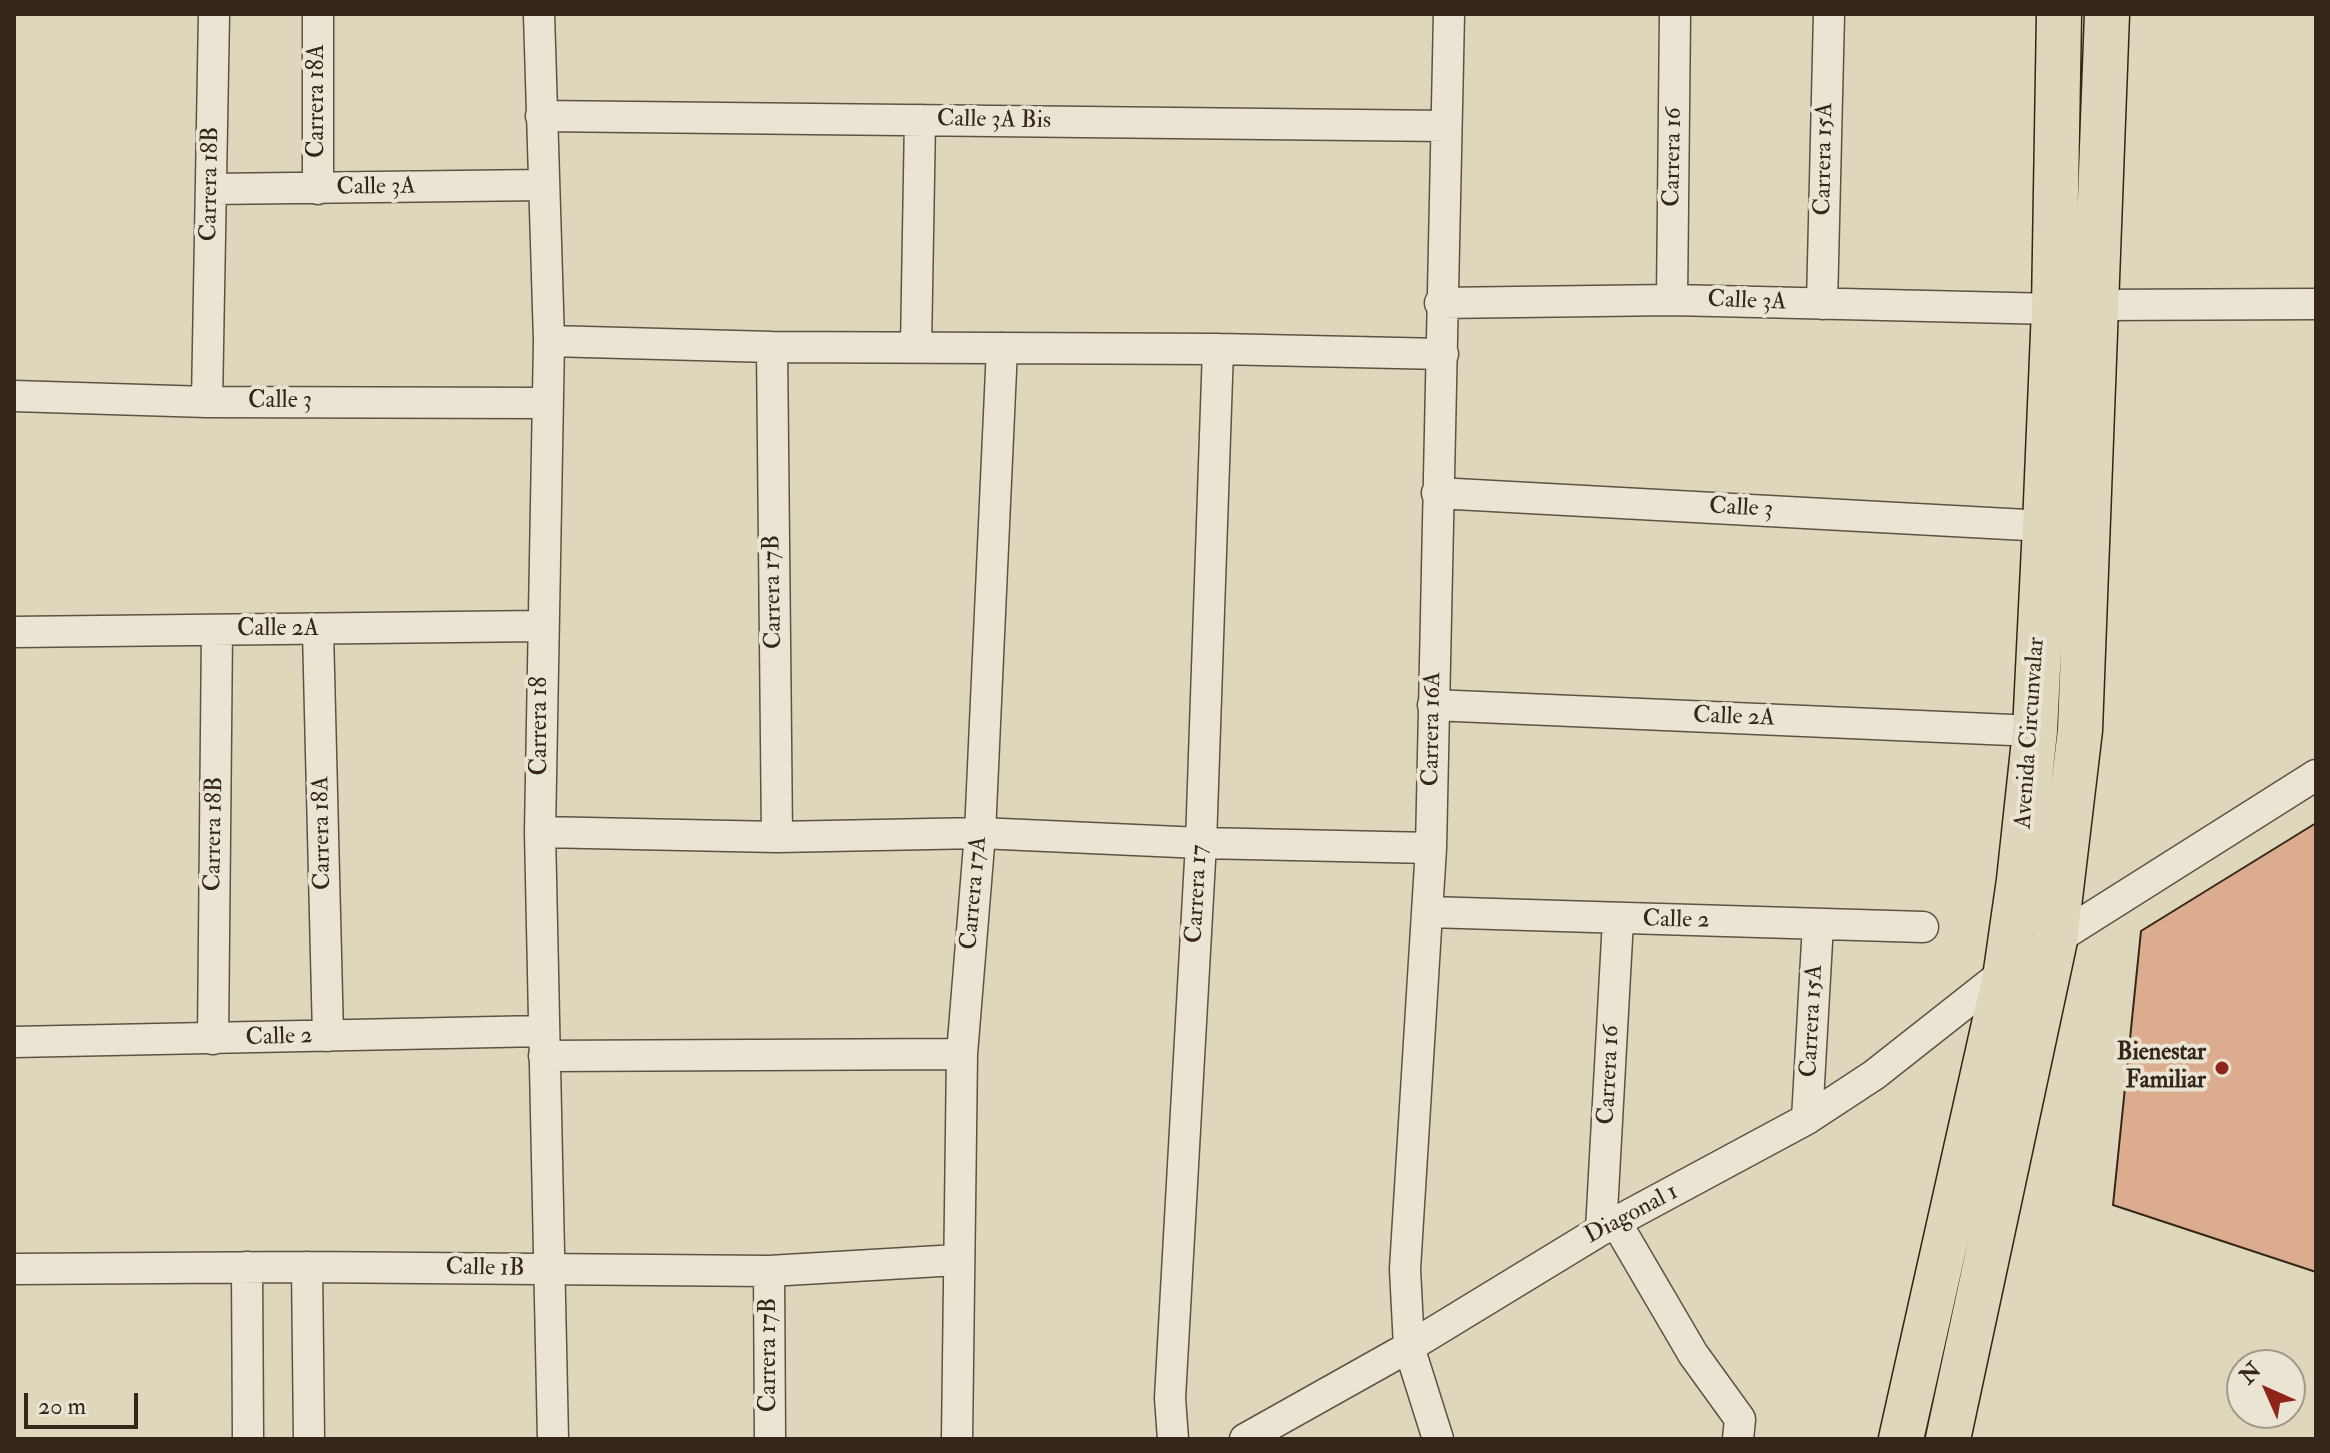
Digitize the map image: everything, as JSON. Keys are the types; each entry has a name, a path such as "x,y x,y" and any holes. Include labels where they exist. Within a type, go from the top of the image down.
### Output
{"highway":[{"name":"Avenida Circunvalar","path":"1948,1439 2055,940 2080,730 2074,307 2059,14"},
{"name":"Avenida Circunvalar","path":"1901,1439 2006,971 2035,731 2045,526 2074,307 2107,14"}],"street":[{"name":"Carrera 18B","path":"207,402 214,14"},
{"name":"Carrera 18A","path":"318,14 318,189"},
{"name":"Carrera 18","path":"539,14 549,341 541,626 540,832 553,1439"},
{"name":"Carrera 16A","path":"1438,1439 1409,1347 1405,1269 1429,912 1437,493 1443,354 1440,303 1449,14"},
{"name":"Carrera 16","path":"1672,300 1675,14"},
{"name":"Carrera 15A","path":"1822,304 1829,14"},
{"name":"Calle 3A Bis","path":"541,116 1446,126"},
{"path":"916,347 920,120"},
{"name":"Calle 3A","path":"211,189 542,185"},
{"name":"Calle 3A","path":"1440,303 1672,300 2074,307 2316,304"},
{"path":"549,341 772,347 1218,349 1443,354"},
{"name":"Carrera 17B","path":"772,347 777,837"},
{"name":"Carrera 17A","path":"957,1439 962,1054 980,833 1002,348"},
{"name":"Carrera 17","path":"1173,1439 1170,1398 1201,843 1218,349"},
{"name":"Calle 3","path":"14,396 207,402 546,403"},
{"name":"Calle 3","path":"1437,493 2045,526"},
{"name":"Calle 2A","path":"14,632 318,631 541,626"},
{"name":"Carrera 18B","path":"213,1039 217,630"},
{"name":"Carrera 18A","path":"318,631 328,1036"},
{"name":"Calle 2A","path":"1433,705 2035,731"},
{"path":"2055,940 2316,775"},
{"path":"540,832 777,837 980,833 1201,843 1431,848"},
{"name":"Calle 2","path":"1429,912 1923,927"},
{"name":"Carrera 16","path":"1609,1227 1618,920"},
{"name":"Carrera 15A","path":"1807,1119 1818,924"},
{"name":"Diagonal 1","path":"1245,1439 1409,1347 1609,1227 1807,1119 1874,1075 2006,971"},
{"name":"Calle 2","path":"14,1042 328,1036 962,1054"},
{"path":"1609,1227 1740,1419 1738,1439"},
{"name":"Calle 1B","path":"14,1269 307,1267 769,1271 957,1260"},
{"path":"247,1267 248,1439"},
{"path":"307,1267 309,1439"},
{"name":"Carrera 17B","path":"769,1271 770,1439"}],"building":[{"name":"Bienestar Familiar","path":"2316,823 2316,1272 2113,1205 2141,931"}],"place":[{"name":"Bienestar Familiar","path":"2222,1068"}]}
